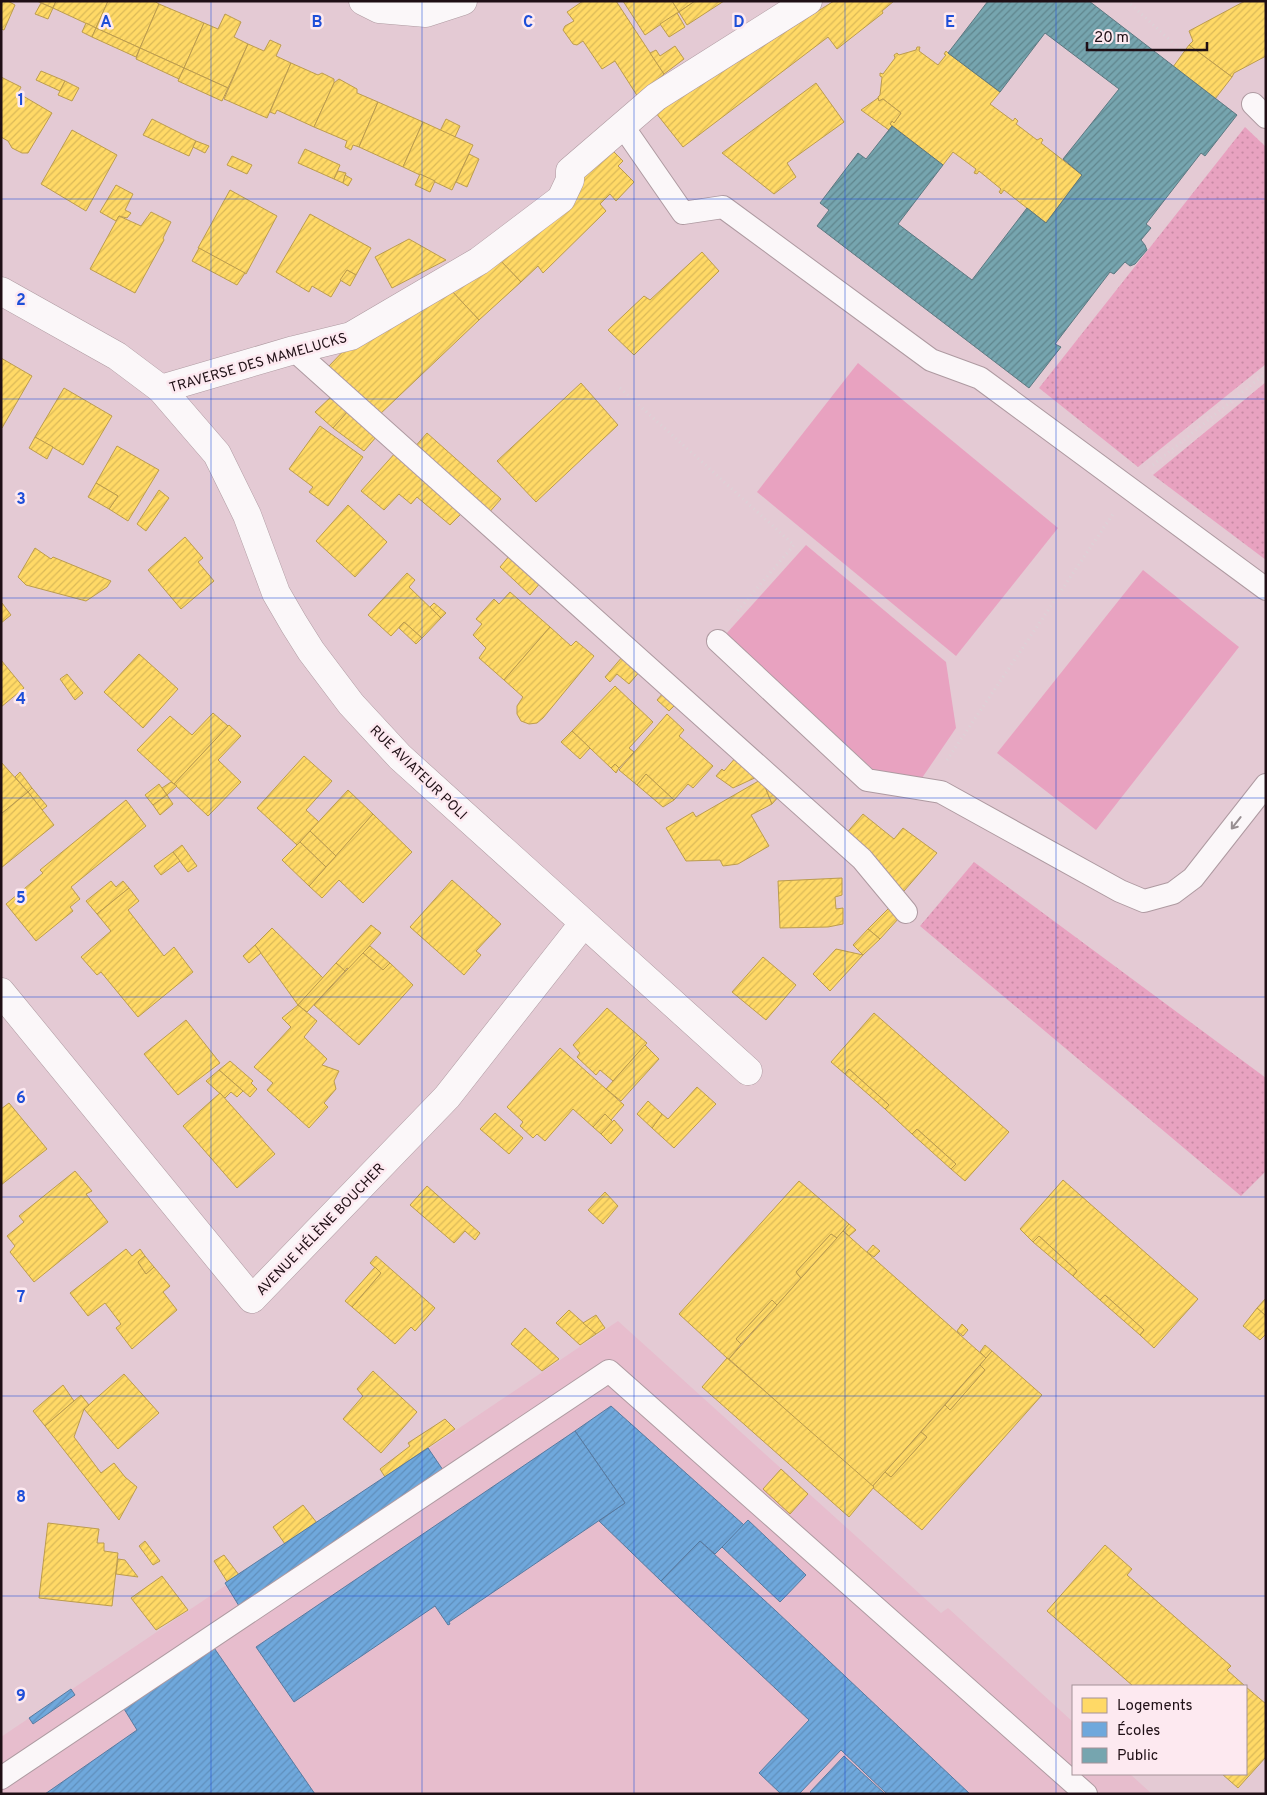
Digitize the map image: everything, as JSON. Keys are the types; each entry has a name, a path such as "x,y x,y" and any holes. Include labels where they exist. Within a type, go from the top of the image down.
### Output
{"street":[{"path":"364,1 379,9 426,13 463,1"},
{"name":"TRAVERSE DES MAMELUCKS","path":"161,389 294,350 351,336 479,261 561,199 570,180 570,171 656,97 808,1"},
{"name":"RUE AVIATEUR POLI","path":"1,290 117,356 161,389 217,454 247,515 276,593 311,651 351,704 400,757 748,1071"},
{"name":"AVENUE HÉLÈNE BOUCHER","path":"1,992 252,1299 447,1098 583,924"}],"lane":[{"path":"622,125 683,213 723,207 931,360 980,378 1266,589"},
{"path":"294,350 862,859 906,912"},
{"path":"718,642 867,780 942,792 1120,891 1144,901 1173,893 1193,878 1266,785"},
{"path":"1,1778 609,1370 1086,1794"}],"path":[{"path":"1127,1 1184,52"},
{"path":"927,790 1130,489 1147,471 1266,373"},
{"path":"620,388 794,545 721,630 718,642"}],"shaded area":[{"path":"1245,127 1266,147 1266,364 1138,467 1039,388"},
{"path":"858,363 1058,528 956,656 757,492"},
{"path":"1266,382 1266,560 1153,475"},
{"path":"806,545 946,662 956,728 922,778 878,774 726,634"},
{"path":"1143,570 1239,647 1096,830 997,753"},
{"path":"974,862 1266,1078 1266,1171 1241,1196 920,926"},
{"path":"618,1321 941,1613 948,1608 1072,1721 1072,1775 1131,1775 1152,1794 1,1794 1,1737"}],"building: Logements":[{"path":"3,1 8,1 15,5 4,30 1,29 1,5"},
{"path":"37,1 56,1 53,8"},
{"path":"56,1 108,1 96,28 53,8"},
{"path":"108,1 154,1 159,4 140,48 96,28"},
{"path":"583,1 616,1 664,74 638,97 615,61 602,69 583,41 577,45 573,44 563,30 565,26 574,21 567,12"},
{"path":"623,1 672,1 679,12 645,35"},
{"path":"672,1 695,1 679,12"},
{"path":"695,1 724,1 687,25 679,12"},
{"path":"834,1 894,1 882,11 883,13 837,49 828,37 683,147 656,113"},
{"path":"1245,1 1266,1 1266,56 1234,73 1232,77 1189,45 1193,41 1189,31"},
{"path":"41,3 53,8 48,19 35,14"},
{"path":"159,4 204,23 184,68 140,48"},
{"path":"677,13 685,27 669,37 660,24"},
{"path":"225,14 241,22 234,37 248,44 228,88 184,68 204,23 218,29"},
{"path":"86,23 96,28 92,37 82,32"},
{"path":"96,28 140,48 136,57 92,37"},
{"path":"270,40 281,45 276,56 291,63 267,118 224,99 248,44 264,51"},
{"path":"1189,45 1232,77 1215,99 1173,67"},
{"path":"675,46 684,59 664,74 650,53 656,50 660,56"},
{"path":"917,47 920,47 919,51 938,65 946,55 944,54 946,51 1000,92 990,104 1013,121 1015,118 1018,121 1016,124 1037,140 1041,138 1043,140 1041,143 1082,175 1046,223 1004,190 1001,194 999,192 1001,189 979,171 977,174 974,173 976,169 953,152 943,165 890,124 892,121 894,123 901,113 883,99 879,101 882,77 880,73 883,74 895,58 894,55 916,50"},
{"path":"140,48 184,68 179,79 136,59"},
{"path":"291,63 318,75 322,73 334,79 334,83 314,127 277,110 275,114 270,112"},
{"path":"184,68 228,88 222,101 178,81"},
{"path":"41,71 65,81 60,91 36,80"},
{"path":"1,77 21,87 18,93 52,113 28,153 22,153 12,148 8,141 1,137"},
{"path":"339,79 357,89 357,93 378,102 359,147 353,145 351,150 345,147 347,141 314,127 334,83"},
{"path":"65,81 79,88 72,101 58,95"},
{"path":"816,83 844,122 787,163 796,177 774,194 722,153"},
{"path":"878,98 879,101 883,99 901,113 894,123 892,121 890,124 892,126 889,130 861,110"},
{"path":"378,102 423,122 403,167 359,147"},
{"path":"152,119 196,141 189,156 143,135"},
{"path":"446,119 460,126 455,137 440,131"},
{"path":"423,122 473,145 452,190 403,167"},
{"path":"72,130 117,155 86,211 41,184"},
{"path":"196,141 209,146 205,153 193,147"},
{"path":"305,149 340,165 334,179 298,163"},
{"path":"611,149 623,161 618,166 634,182 616,201 610,194 600,204 606,211 543,273 538,266 521,282 498,258"},
{"path":"469,154 479,159 467,187 456,182"},
{"path":"232,156 252,165 247,174 227,165"},
{"path":"338,171 346,173 343,183 334,179"},
{"path":"420,174 435,181 430,192 415,185"},
{"path":"345,175 352,179 348,186 343,183"},
{"path":"116,185 133,194 125,210 131,213 127,218 119,216 116,221 100,212"},
{"path":"230,190 277,216 246,274 198,248"},
{"path":"151,212 171,222 163,238 164,240 135,293 90,269 119,216 141,226"},
{"path":"310,214 371,248 356,275 347,270 331,297 312,286 309,292 276,272"},
{"path":"409,239 446,260 392,288 375,257"},
{"path":"199,248 245,273 237,285 192,261"},
{"path":"702,252 719,271 634,355 608,330 644,296 650,300"},
{"path":"498,258 521,282 479,320 449,288"},
{"path":"347,270 356,275 350,286 340,280"},
{"path":"449,288 479,320 378,416 329,372 329,366 353,341"},
{"path":"1,358 32,376 2,428 1,428"},
{"path":"581,383 618,425 536,502 497,461"},
{"path":"64,388 112,416 83,465 35,437"},
{"path":"334,394 349,410 333,428 315,412"},
{"path":"349,410 377,436 364,451 333,428"},
{"path":"320,426 363,457 328,506 309,492 313,487 289,469"},
{"path":"427,433 501,499 487,515 413,449"},
{"path":"35,437 53,447 47,459 29,448"},
{"path":"117,446 159,470 128,521 109,509 118,496 96,483"},
{"path":"396,452 462,513 450,525 417,497 411,504 399,494 384,510 361,491"},
{"path":"96,483 118,496 109,509 88,497"},
{"path":"159,490 169,498 146,531 137,524"},
{"path":"348,505 387,542 355,577 316,541"},
{"path":"185,537 203,558 198,562 214,581 181,609 148,570"},
{"path":"35,548 51,559 53,557 111,581 107,587 86,601 26,585 18,577"},
{"path":"510,555 541,582 530,595 500,567"},
{"path":"407,573 415,580 409,587 441,618 422,638 404,622 391,636 368,615"},
{"path":"510,592 550,627 504,680 479,658 486,648 473,635 482,624 476,619 494,599 499,604"},
{"path":"434,603 446,613 441,618 430,607"},
{"path":"1,604 11,615 1,623"},
{"path":"404,622 422,638 416,644 399,628"},
{"path":"550,627 571,646 576,641 594,656 543,718 537,723 529,724 521,721 517,714 517,706 523,697 504,680"},
{"path":"139,654 178,689 143,728 104,692"},
{"path":"623,656 641,670 629,684 617,674 610,682 605,677"},
{"path":"1,660 24,688 1,707"},
{"path":"67,674 83,693 75,700 60,679"},
{"path":"615,686 653,722 629,748 634,752 619,768 615,764 611,768 572,731"},
{"path":"664,692 677,703 669,711 657,700"},
{"path":"213,713 228,726 174,784 137,750 170,716 192,735"},
{"path":"667,714 684,730 679,736 713,766 693,788 688,784 674,800 646,774 637,785 619,770"},
{"path":"229,725 241,736 218,760 241,782 208,816 174,784"},
{"path":"572,731 590,748 580,759 561,742"},
{"path":"304,756 332,781 306,810 319,822 297,845 257,808"},
{"path":"737,756 759,776 733,788 716,776 722,769 724,771"},
{"path":"1,762 28,792 1,814"},
{"path":"615,764 619,768 616,773 611,768"},
{"path":"20,772 32,788 28,792 15,777"},
{"path":"646,774 674,800 663,807 637,785"},
{"path":"762,779 772,804 751,815 769,846 738,864 723,866 720,860 686,861 666,828 693,812 696,817"},
{"path":"762,779 780,795 772,804"},
{"path":"171,782 177,786 167,795 162,788"},
{"path":"159,784 167,795 153,805 145,795"},
{"path":"32,788 47,806 42,810 28,792"},
{"path":"348,790 373,814 336,856 310,831"},
{"path":"28,792 54,825 1,868 1,814"},
{"path":"167,795 173,804 160,815 153,805"},
{"path":"126,800 146,826 71,887 80,899 70,907 73,911 36,941 6,904 43,873 40,870"},
{"path":"373,814 412,852 363,903 339,880 322,898 309,886"},
{"path":"863,814 894,839 903,828 937,853 904,891 844,836"},
{"path":"310,831 336,856 326,867 300,842"},
{"path":"300,842 326,867 309,886 282,860"},
{"path":"182,845 197,866 188,872 173,852"},
{"path":"173,852 180,861 161,875 154,866"},
{"path":"842,878 842,895 835,897 836,909 843,908 843,924 828,927 780,928 778,881"},
{"path":"452,880 501,924 476,951 481,955 464,975 410,927"},
{"path":"111,881 116,887 123,881 129,888 97,914 86,901"},
{"path":"129,888 139,901 128,910 164,956 174,947 193,972 138,1017 101,972 97,975 81,957 111,931 97,914"},
{"path":"890,907 899,918 880,939 868,929"},
{"path":"371,925 381,933 349,969 347,968 345,971 336,963"},
{"path":"272,928 323,978 298,1005 255,945"},
{"path":"868,929 880,939 863,955 853,945"},
{"path":"255,945 261,953 249,963 243,956"},
{"path":"370,946 390,963 383,970 363,953"},
{"path":"836,949 863,955 830,991 813,974"},
{"path":"363,953 383,970 390,963 413,985 359,1045 314,1005"},
{"path":"763,957 796,985 766,1020 732,992"},
{"path":"336,963 345,971 307,1012 298,1005"},
{"path":"298,1005 317,1021 304,1037 327,1059 322,1065 339,1071 334,1081 336,1089 324,1103 328,1107 309,1128 267,1090 273,1083 254,1067 291,1027 282,1018"},
{"path":"607,1008 647,1043 613,1081 600,1070 596,1075 577,1057 580,1053 573,1045"},
{"path":"874,1013 1009,1132 965,1181 951,1169 956,1164 917,1129 912,1134 885,1109 889,1105 849,1069 845,1074 831,1062"},
{"path":"186,1020 220,1063 178,1095 144,1054"},
{"path":"645,1045 659,1059 621,1101 606,1089"},
{"path":"560,1048 624,1105 611,1120 605,1114 593,1127 573,1109 545,1141 537,1134 533,1138 520,1126 523,1122 507,1107"},
{"path":"230,1061 253,1081 251,1083 257,1089 250,1097 219,1070"},
{"path":"849,1069 889,1105 885,1109 845,1074"},
{"path":"219,1070 243,1091 237,1097 231,1092 225,1098 206,1081"},
{"path":"697,1087 716,1104 674,1148 652,1128 662,1114 668,1119"},
{"path":"220,1093 275,1154 237,1188 183,1126"},
{"path":"648,1101 662,1114 652,1128 637,1114"},
{"path":"9,1103 47,1149 1,1185 1,1109"},
{"path":"495,1113 523,1138 509,1154 480,1129"},
{"path":"605,1114 613,1122 601,1134 593,1127"},
{"path":"614,1120 623,1130 611,1144 601,1134"},
{"path":"917,1129 956,1164 951,1169 912,1134"},
{"path":"75,1171 92,1191 86,1194 108,1222 34,1282 10,1252 15,1246 7,1236 24,1222 19,1216"},
{"path":"1063,1180 1198,1299 1154,1348 1140,1335 1144,1330 1105,1295 1100,1300 1073,1276 1077,1271 1039,1236 1033,1242 1020,1229"},
{"path":"799,1181 849,1224 837,1238 831,1234 796,1272 801,1278 777,1305 772,1300 736,1339 741,1344 729,1359 679,1314"},
{"path":"427,1186 480,1233 475,1240 465,1231 454,1243 410,1205"},
{"path":"605,1192 618,1206 603,1224 588,1210"},
{"path":"849,1224 856,1230 849,1236 843,1231"},
{"path":"843,1231 986,1358 872,1487 729,1359"},
{"path":"831,1234 837,1238 801,1278 796,1272"},
{"path":"1039,1236 1077,1271 1073,1276 1033,1242"},
{"path":"873,1245 880,1251 874,1257 867,1252"},
{"path":"126,1249 132,1256 140,1249 145,1256 138,1262 146,1274 154,1267 170,1286 163,1292 177,1310 132,1349 116,1328 121,1324 105,1303 88,1316 70,1293"},
{"path":"145,1256 154,1267 146,1274 138,1262"},
{"path":"376,1256 435,1308 415,1331 411,1327 395,1344 352,1307 381,1273 370,1263"},
{"path":"375,1267 381,1273 352,1307 345,1301"},
{"path":"1105,1295 1144,1330 1140,1335 1100,1300"},
{"path":"1266,1298 1266,1316 1257,1308"},
{"path":"772,1300 777,1305 741,1344 736,1339"},
{"path":"1257,1308 1266,1316 1266,1334 1260,1340 1243,1326"},
{"path":"569,1310 596,1334 580,1345 556,1323"},
{"path":"596,1315 605,1328 596,1334 583,1323"},
{"path":"962,1324 968,1330 963,1336 957,1331"},
{"path":"525,1328 559,1359 542,1371 511,1344"},
{"path":"985,1345 992,1351 986,1358 980,1352"},
{"path":"992,1351 1042,1395 922,1530 872,1487 885,1472 891,1477 927,1437 921,1432 945,1405 950,1410 985,1370 980,1365"},
{"path":"727,1358 874,1487 849,1517 702,1387"},
{"path":"980,1365 985,1370 950,1410 945,1405"},
{"path":"373,1371 417,1412 381,1453 343,1419 363,1396 357,1389"},
{"path":"124,1374 159,1413 118,1449 84,1409"},
{"path":"63,1385 74,1401 45,1426 33,1411"},
{"path":"81,1395 89,1405 84,1409 74,1437 101,1473 114,1463 125,1477 137,1487 119,1520 45,1426"},
{"path":"445,1419 455,1429 385,1477 380,1469 410,1446 408,1443"},
{"path":"921,1432 927,1437 891,1477 885,1472"},
{"path":"781,1469 808,1494 790,1514 763,1489"},
{"path":"303,1505 317,1523 285,1544 273,1527"},
{"path":"48,1523 99,1529 97,1543 104,1543 104,1551 118,1553 112,1606 39,1598"},
{"path":"145,1541 160,1561 153,1565 139,1546"},
{"path":"1105,1545 1132,1569 1127,1575 1231,1666 1227,1670 1244,1685 1132,1685 1047,1611"},
{"path":"224,1555 239,1575 228,1583 214,1561"},
{"path":"118,1559 125,1560 138,1577 116,1574"},
{"path":"162,1576 188,1610 156,1630 131,1598"},
{"path":"1247,1688 1266,1704 1266,1757 1238,1788 1223,1775 1247,1775"}],"building: Écoles":[{"path":"611,1406 744,1525 715,1554 700,1541 661,1581 599,1521 625,1503 575,1431"},
{"path":"575,1431 625,1503 449,1622 450,1624 448,1625 435,1606 294,1702 256,1647"},
{"path":"428,1448 443,1470 239,1606 225,1583"},
{"path":"748,1520 806,1575 780,1602 722,1547"},
{"path":"700,1541 970,1794 887,1794 841,1750 799,1794 781,1794 759,1773 809,1720 661,1581"},
{"path":"210,1642 315,1794 45,1794 137,1730 121,1704"},
{"path":"71,1689 75,1695 33,1724 29,1718"},
{"path":"844,1756 885,1794 812,1794 810,1792"}],"building: Public":[{"path":"988,1 1089,1 1237,115 1205,156 1201,153 1146,224 1151,228 1141,240 1147,250 1135,264 1130,266 1125,262 1114,274 1110,272 1055,344 1061,347 1029,388 817,226 829,210 820,203 858,153 866,159 892,126 943,165 898,224 972,280 1027,208 1046,223 1082,175 1063,159 1119,89 1045,33 1000,92 948,53"}]}
